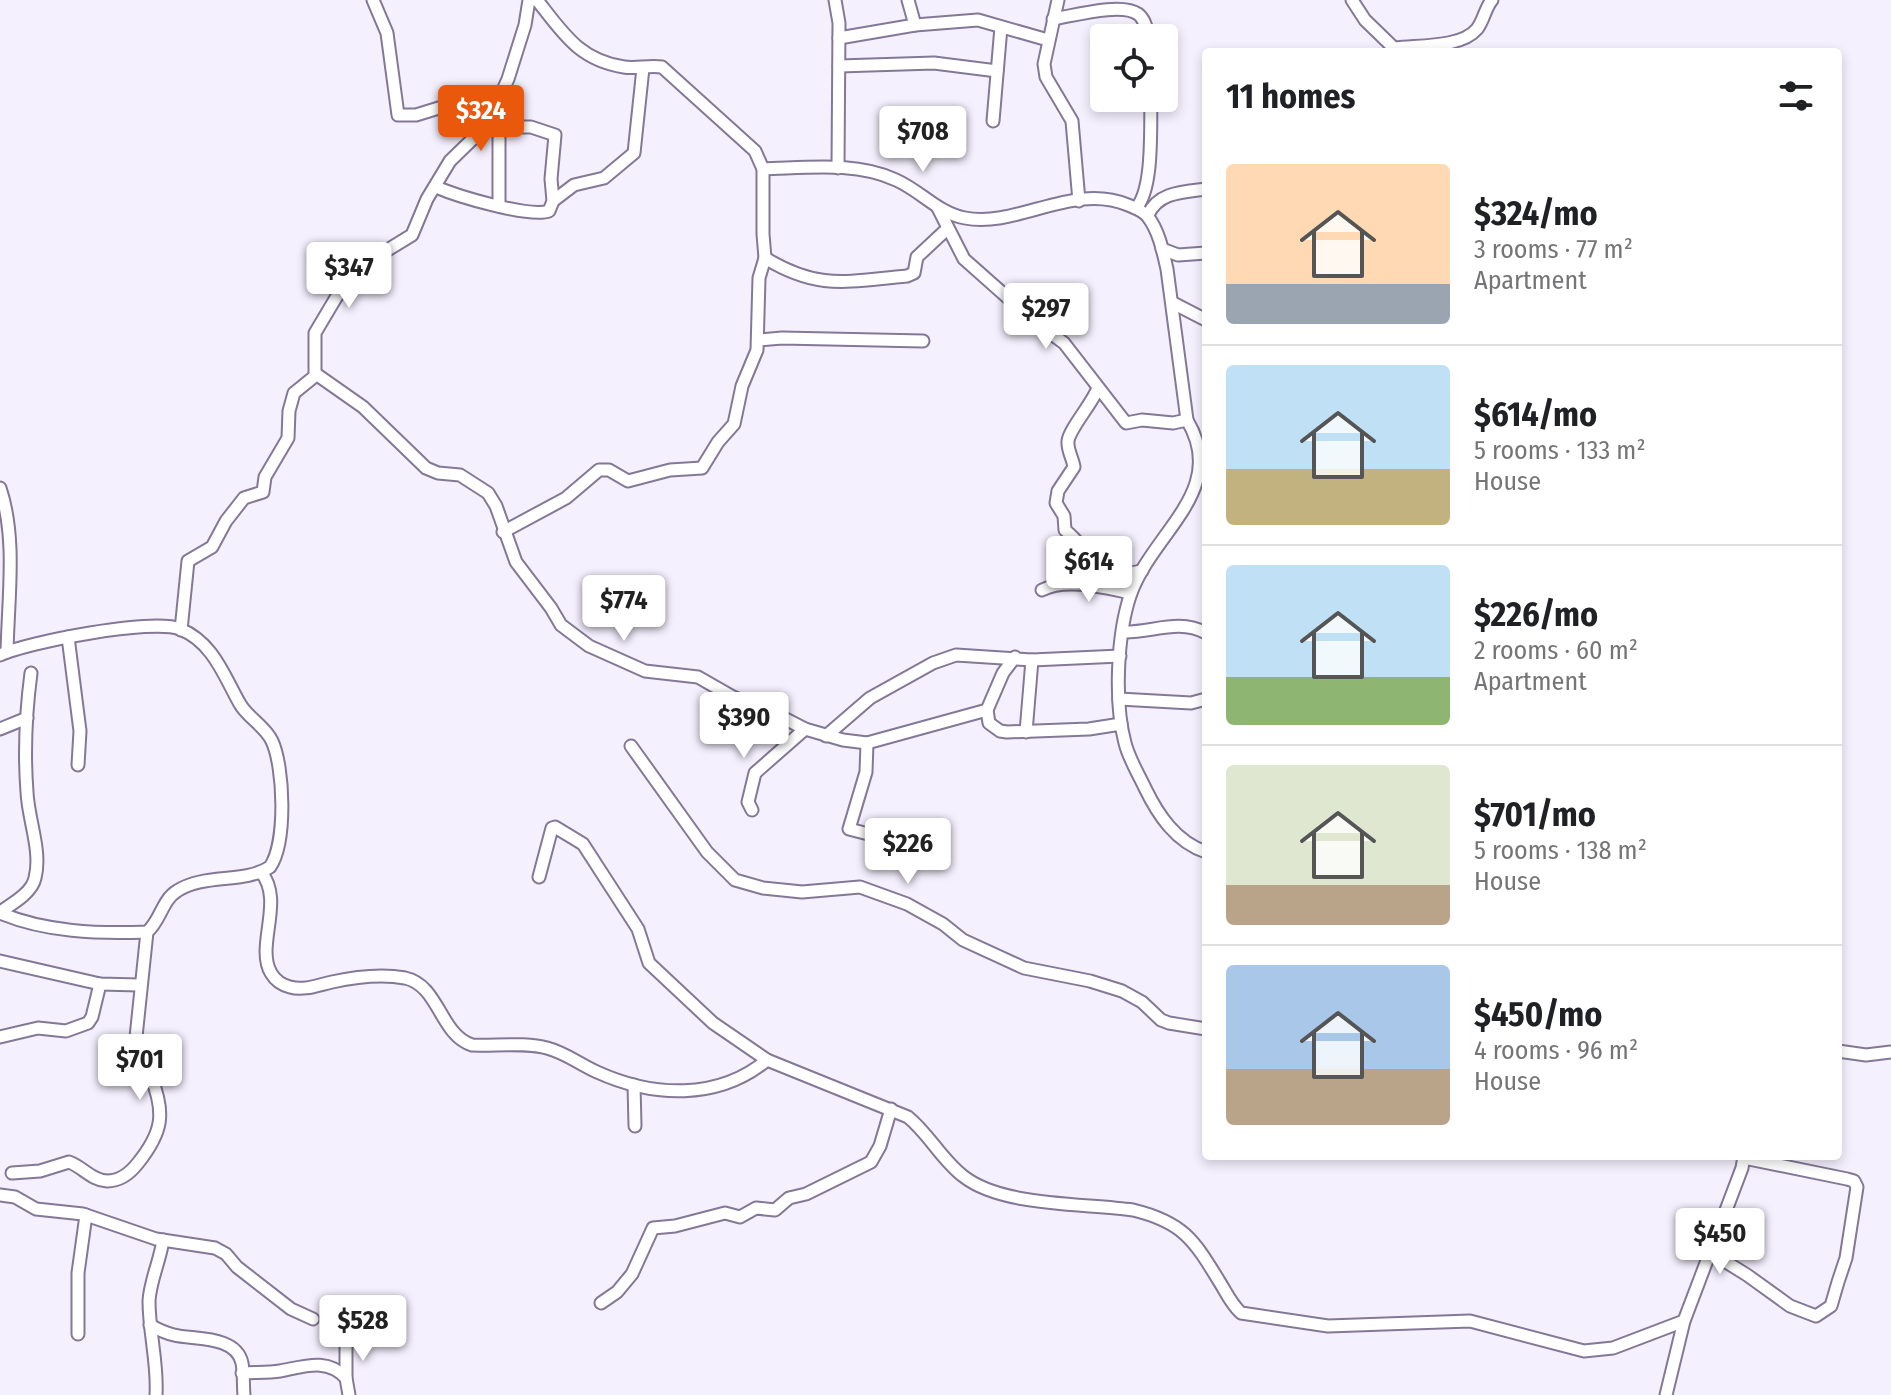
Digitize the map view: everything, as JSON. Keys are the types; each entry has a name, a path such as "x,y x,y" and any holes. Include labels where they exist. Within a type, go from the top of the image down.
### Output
{"street":[{"path":"373,0 387,33 398,115 416,115 455,103 497,100"},
{"path":"316,374 315,333 328,310 363,265 412,235 427,199 455,154 487,125 522,39 529,0"},
{"path":"503,532 566,498 599,470 609,470 628,481 670,470 702,468 734,424 742,386 755,357 759,278 765,258 763,169 759,157 745,141 662,67 617,65 581,51 567,39 537,0"},
{"path":"835,0 839,38 838,168"},
{"path":"908,0 915,25"},
{"path":"1058,0 1044,64 1046,77 1072,121 1079,201"},
{"path":"1352,0 1365,20 1395,48"},
{"path":"1410,48 1472,34 1480,26 1492,0"},
{"path":"1053,19 1109,10 1129,11 1139,14 1145,24"},
{"path":"839,38 915,25 978,20 1048,40"},
{"path":"993,121 1001,27"},
{"path":"839,66 934,63 997,71"},
{"path":"553,201 574,185 604,178 634,154 643,68"},
{"path":"497,100 499,206"},
{"path":"1136,208 1146,190 1150,112"},
{"path":"436,187 523,212 544,213 551,209 555,135 531,127 499,127"},
{"path":"763,169 838,168 872,172 913,188 938,208 961,218 989,220 1041,206 1110,199 1148,215 1162,249 1173,303 1187,420 1199,444 1199,478 1131,593 1120,656 1121,724 1129,755 1161,815 1179,838 1202,851"},
{"path":"1148,215 1156,201 1182,192 1202,190"},
{"path":"938,208 959,252 1034,321 1064,343 1126,423 1187,420"},
{"path":"765,258 801,276 824,282 907,276 914,273 919,254 947,229"},
{"path":"1162,249 1178,255 1202,253"},
{"path":"1173,303 1202,318"},
{"path":"758,340 923,341"},
{"path":"316,374 363,407 426,468 438,473 460,475 488,493 496,506 511,554 526,578 561,625 580,640 645,671 698,677 733,697 826,736 867,743 987,710"},
{"path":"181,630 188,561 212,547 226,521 244,498 263,492 266,475 288,438 289,411 294,393 316,374"},
{"path":"1098,388 1069,437 1074,467 1058,491 1056,503 1064,516 1065,530 1101,569 1111,575 1142,571"},
{"path":"0,488 6,512 9,554 3,654 114,629 164,627 181,630 211,653 241,705 269,736 279,764 281,834 274,861 261,872 205,881 179,889 170,897 147,932 46,927 0,912"},
{"path":"1042,590 1055,585 1078,585 1131,593"},
{"path":"1123,632 1188,626 1202,631"},
{"path":"68,637 80,731 78,765"},
{"path":"826,736 870,698 933,663 963,654 1032,660 1120,656"},
{"path":"1015,657 1003,673 987,710 993,728 1026,732 1121,724"},
{"path":"1026,732 1032,660"},
{"path":"0,912 27,892 36,876 26,789 31,673"},
{"path":"1119,699 1191,703 1202,700"},
{"path":"0,729 27,718"},
{"path":"752,810 748,802 755,773 805,729"},
{"path":"867,743 866,772 849,829 876,836"},
{"path":"631,746 707,852 735,880 763,888 802,892 860,887 907,904 943,924 963,940 1024,968 1113,988 1134,996 1169,1023 1202,1028"},
{"path":"539,877 553,828 580,842 638,929 649,963 713,1023 767,1060 908,1117 923,1129 949,1165 979,1187 1004,1196 1133,1210 1186,1233 1202,1252 1235,1307 1248,1315 1328,1326 1470,1321 1584,1351 1613,1348 1684,1321"},
{"path":"261,872 271,891 268,966 280,983 288,987 305,988 374,977 411,980 428,994 462,1041 472,1045 547,1048 571,1056 595,1071 634,1085 667,1092 702,1090 745,1075 767,1060"},
{"path":"12,1173 40,1171 69,1162 95,1178 111,1181 134,1169 159,1131 154,1085 138,1048 139,985 147,932"},
{"path":"0,961 100,984 139,985"},
{"path":"0,1037 38,1028 66,1031 88,1023 100,984"},
{"path":"1842,1052 1866,1055 1891,1052"},
{"path":"634,1085 635,1126"},
{"path":"601,1303 617,1292 632,1274 653,1228 723,1214 740,1217 756,1208 775,1210 792,1197 806,1194 856,1171 876,1154 891,1109"},
{"path":"1666,1395 1684,1321 1743,1160"},
{"path":"1710,1252 1790,1306 1816,1316 1831,1306 1846,1258 1857,1187 1854,1181 1847,1179 1758,1160"},
{"path":"0,1195 15,1197 36,1209 86,1215 163,1240 222,1251 237,1267 291,1309 313,1319"},
{"path":"78,1334 78,1283 86,1215"},
{"path":"156,1395 156,1364 150,1325 151,1286 163,1240"},
{"path":"150,1325 174,1335 209,1339 226,1345 240,1357 244,1395"},
{"path":"346,1333 349,1395"},
{"path":"242,1373 312,1365 331,1367 346,1378"}]}
